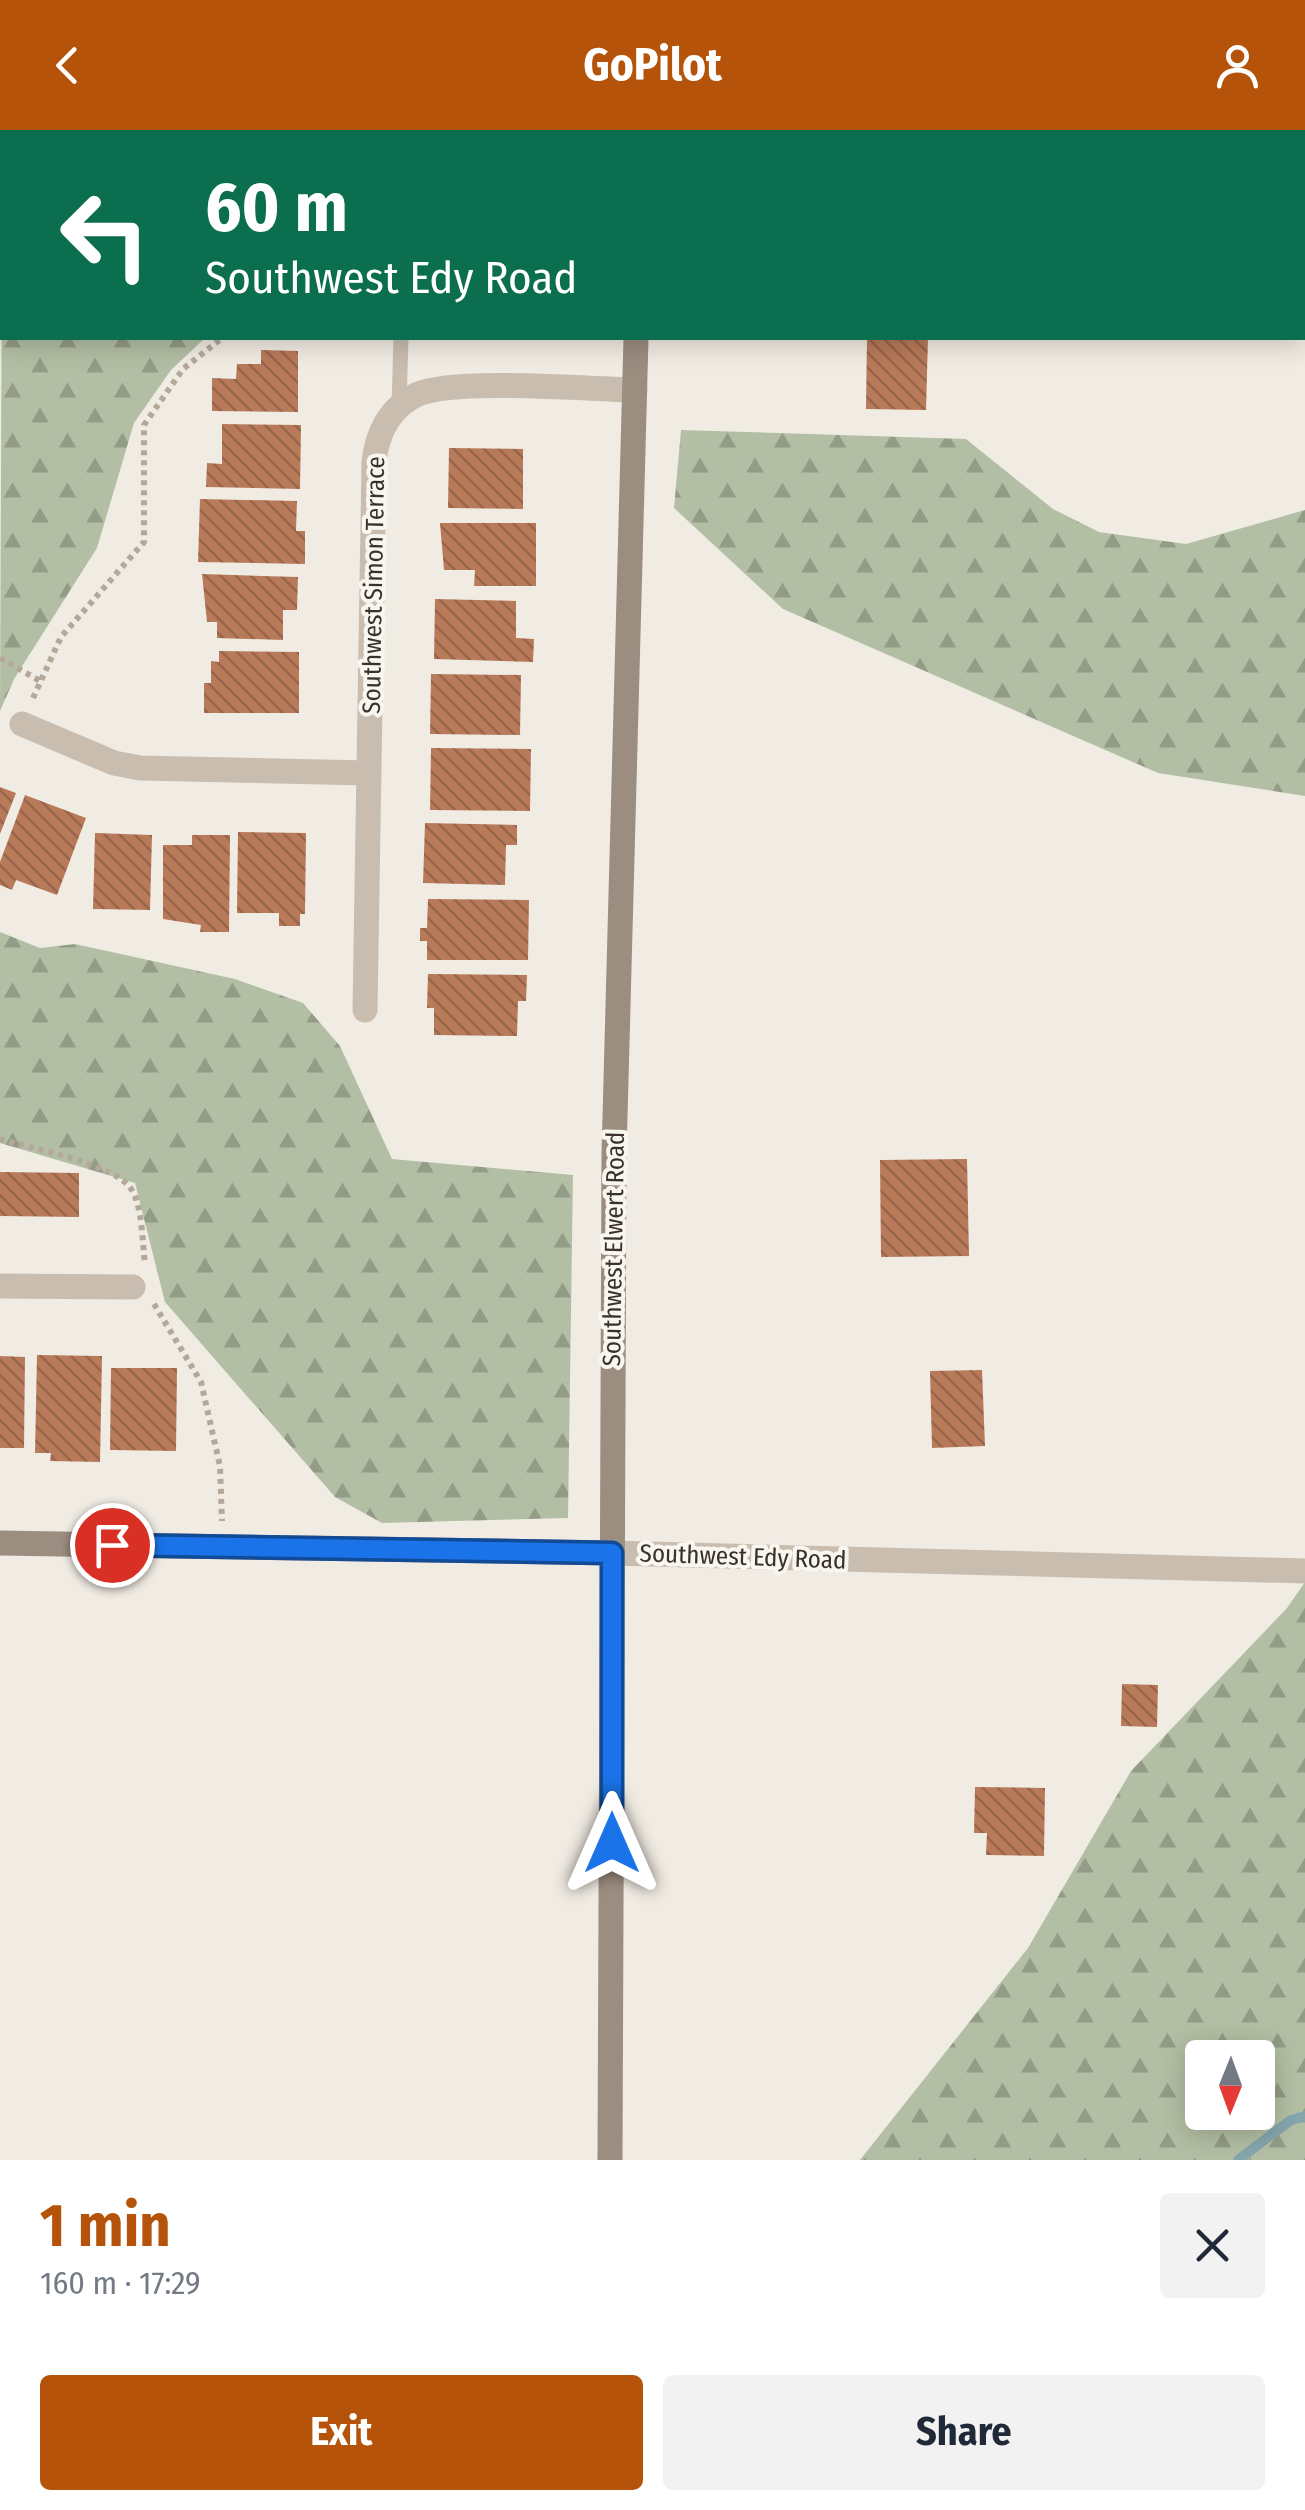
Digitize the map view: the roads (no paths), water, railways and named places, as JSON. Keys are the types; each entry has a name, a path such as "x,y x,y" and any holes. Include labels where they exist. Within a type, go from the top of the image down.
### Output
{"main road":[{"name":"Southwest Elwert Road","path":"610,2160 614,1154 636,340"},
{"name":"Southwest Edy Road","path":"0,1544 612,1553"}],"street":[{"path":"400,406 424,392 452,387 635,390"},
{"name":"Southwest Simon Terrace","path":"365,1010 374,456 384,426 400,406"},
{"path":"22,724 114,763 140,768 369,773"},
{"path":"0,1286 133,1287"},
{"name":"Southwest Edy Road","path":"612,1553 1305,1571"}],"lane":[{"path":"400,406 401,340"}],"waterway":[{"path":"1238,2160 1291,2120 1305,2116"}]}
